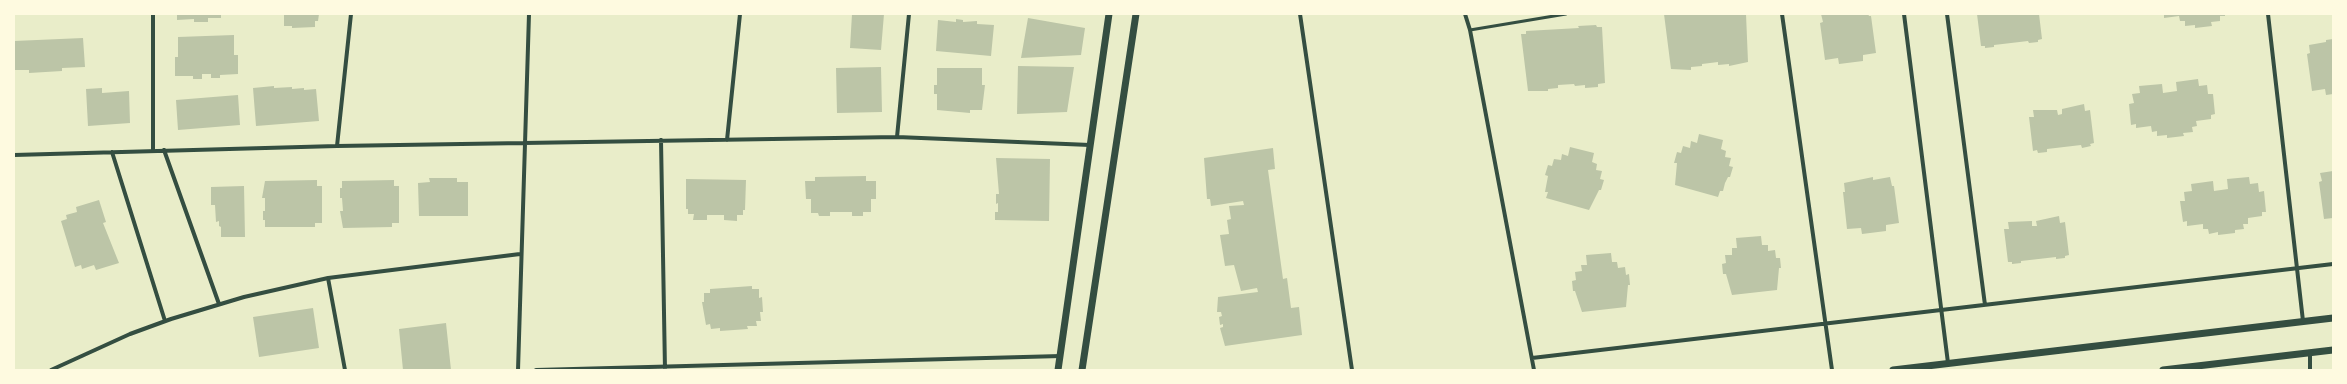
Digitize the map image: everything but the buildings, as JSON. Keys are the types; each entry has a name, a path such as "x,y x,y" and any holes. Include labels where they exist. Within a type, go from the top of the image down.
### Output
{"street":[{"path":"153,151 154,14"},
{"path":"336,146 351,14"},
{"path":"518,370 520,254 526,143 529,14"},
{"path":"727,140 740,14"},
{"path":"897,137 909,14"},
{"path":"1058,370 1109,14"},
{"path":"1082,370 1136,14"},
{"path":"1300,14 1352,370"},
{"path":"1465,14 1470,30 1534,370"},
{"path":"1782,14 1824,324 1832,370"},
{"path":"1904,14 1943,310 1948,363"},
{"path":"1947,14 1985,305"},
{"path":"2268,14 2303,321"},
{"path":"14,155 336,146 897,137 1090,146"},
{"path":"661,140 665,368"},
{"path":"164,150 219,304"},
{"path":"112,152 165,321"},
{"path":"51,370 103,346 165,321 219,304 328,278 520,254"},
{"path":"1532,358 2333,264"},
{"path":"328,278 345,370"},
{"path":"1893,370 2333,318"},
{"path":"2164,370 2333,350"},
{"path":"2310,353 2310,370"},
{"path":"536,370 709,368 1061,356"}],"lane":[{"path":"1470,30 1566,14"}]}
